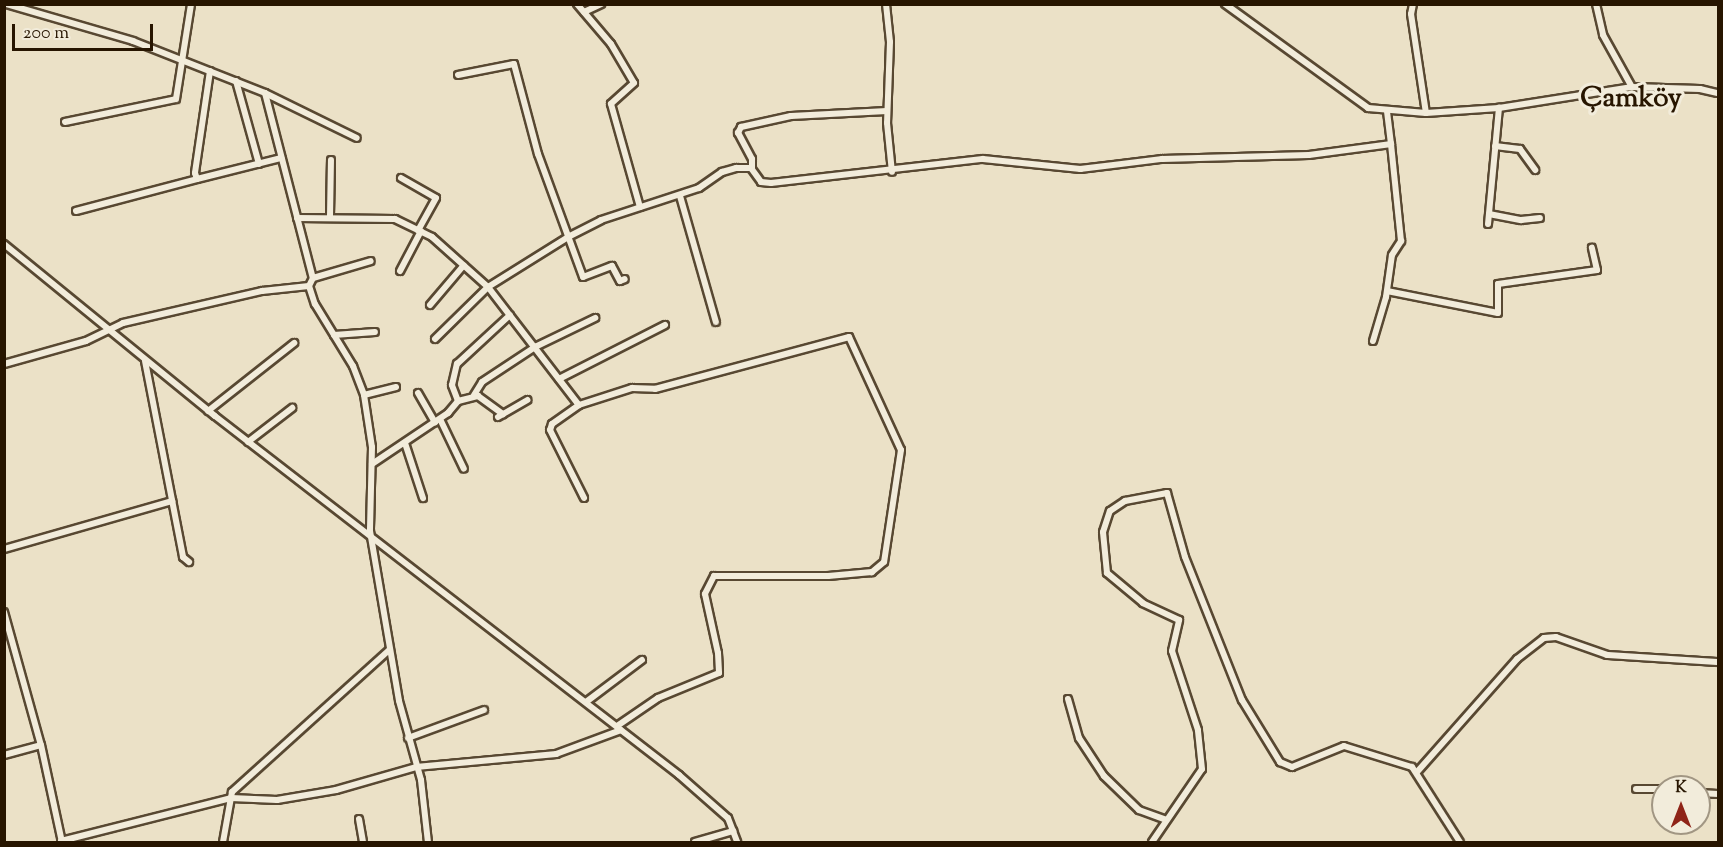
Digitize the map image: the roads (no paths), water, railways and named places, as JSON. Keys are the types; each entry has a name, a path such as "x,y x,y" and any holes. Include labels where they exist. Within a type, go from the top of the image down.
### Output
{"street":[{"path":"65,123 175,100 185,60 191,4"},
{"path":"577,4 611,44 634,83 611,104 640,207"},
{"path":"584,12 601,4"},
{"path":"886,4 891,42 887,111 892,172"},
{"path":"1225,4 1355,102 1387,110 1426,113 1499,108 1632,87 1700,88 1719,93"},
{"path":"1413,4 1411,14 1426,113"},
{"path":"1596,4 1603,35 1632,87"},
{"path":"10,5 185,60 265,93 357,138"},
{"path":"458,75 514,64 538,154 583,277 612,266 620,281 626,279"},
{"path":"197,179 195,173 210,71"},
{"path":"236,81 259,164"},
{"path":"265,93 313,278 309,286"},
{"path":"1488,224 1499,108"},
{"path":"1373,340 1387,291 1392,255 1401,241 1387,110"},
{"path":"887,111 791,116 741,127 738,133 749,151 752,169 761,182 771,183 892,172 983,159 1080,169 1162,159 1309,154 1391,144"},
{"path":"1495,146 1520,149 1535,170"},
{"path":"76,211 281,158"},
{"path":"330,216 331,160"},
{"path":"435,339 488,287 568,237 602,220 680,196 722,172 745,167 752,169"},
{"path":"400,271 436,198 401,178"},
{"path":"680,196 716,322"},
{"path":"1489,214 1521,220 1540,218"},
{"path":"297,218 330,216 395,219 419,231 464,265 488,287 579,405"},
{"path":"4,244 208,411 586,702 717,807 728,818 737,843"},
{"path":"1387,291 1498,313 1498,284 1597,270 1592,248"},
{"path":"313,278 371,261"},
{"path":"430,305 464,265"},
{"path":"4,364 109,332 123,323 218,304 262,291 309,286"},
{"path":"309,286 353,366 364,395 372,464 372,537 389,650 416,767 428,843"},
{"path":"458,400 452,385 457,364 510,315"},
{"path":"372,464 438,421 458,400 474,395 482,382 535,347 595,318"},
{"path":"560,379 665,325"},
{"path":"334,335 375,332"},
{"path":"4,612 40,745 61,842 231,798 264,801 329,792 416,767 556,754 619,728 658,698 719,673 718,653 705,594 714,576 828,576 872,572 884,562 901,450 849,337 655,389 632,388 579,405 552,424 550,430 584,498"},
{"path":"208,411 294,343"},
{"path":"145,361 183,557 189,561"},
{"path":"364,395 396,387"},
{"path":"418,393 438,421 464,469"},
{"path":"474,395 500,416 527,400"},
{"path":"248,442 292,408"},
{"path":"405,443 417,490 423,498"},
{"path":"1152,843 1202,769 1198,730 1172,651 1179,620 1143,603 1107,573 1103,532 1110,511 1139,496 1167,493 1185,557 1242,700 1280,762 1292,767 1344,746 1396,760 1417,772 1449,830 1460,843"},
{"path":"4,549 172,501"},
{"path":"1417,772 1516,659 1544,638 1554,637 1607,656 1719,662"},
{"path":"223,843 231,798 246,777 389,650"},
{"path":"586,702 642,660"},
{"path":"1068,699 1079,738 1104,776 1139,810 1166,820"},
{"path":"408,738 484,710"},
{"path":"4,755 40,745"},
{"path":"1636,789 1651,789"},
{"path":"359,819 363,843"},
{"path":"695,843 733,831"}],"district":[{"name":"Çamköy","path":"1631,99"}]}
